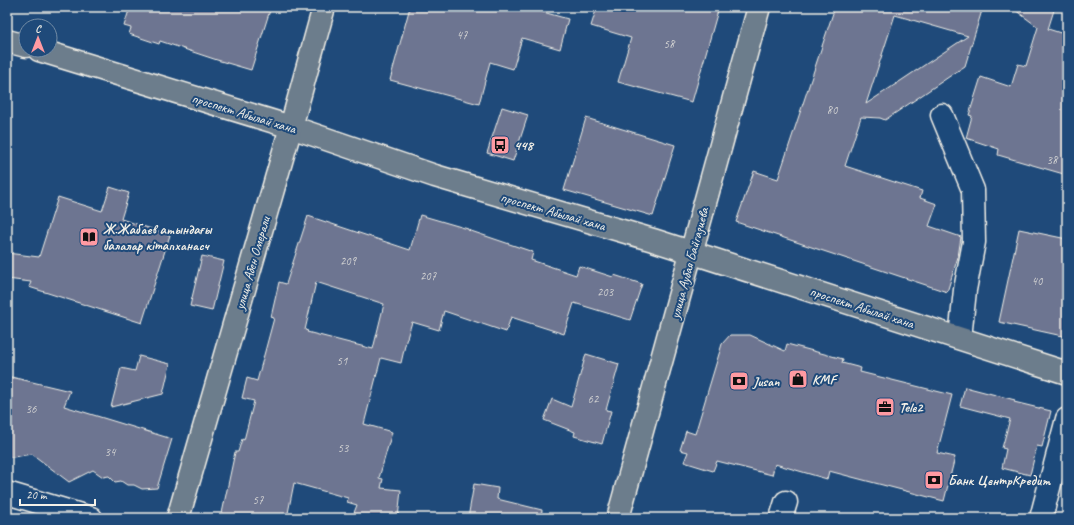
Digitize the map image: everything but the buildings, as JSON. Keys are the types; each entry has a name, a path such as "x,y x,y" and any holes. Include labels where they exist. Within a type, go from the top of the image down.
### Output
{"main road":[{"name":"улица Абен Омерали","path":"178,518 291,127 324,7"},
{"name":"улица Аубая Байгазиева","path":"618,518 759,7"},
{"path":"7,41 18,44"},
{"name":"проспект Абылай хана","path":"58,56 291,127 435,176 653,240 1067,373"}],"street":[{"path":"942,115 973,190 974,242 965,290 960,338"},
{"path":"1040,518 1067,419"},
{"path":"7,493 91,518"}],"place":[{"name":"448","path":"500,145"},
{"name":"Ж.Жабаев атындағы балалар кітапханасч","path":"89,237"},
{"name":"KMF","path":"798,379"},
{"name":"Jusan","path":"739,381"},
{"name":"Tele2","path":"885,407"},
{"name":"Банк ЦентрКредит","path":"934,480"}]}
